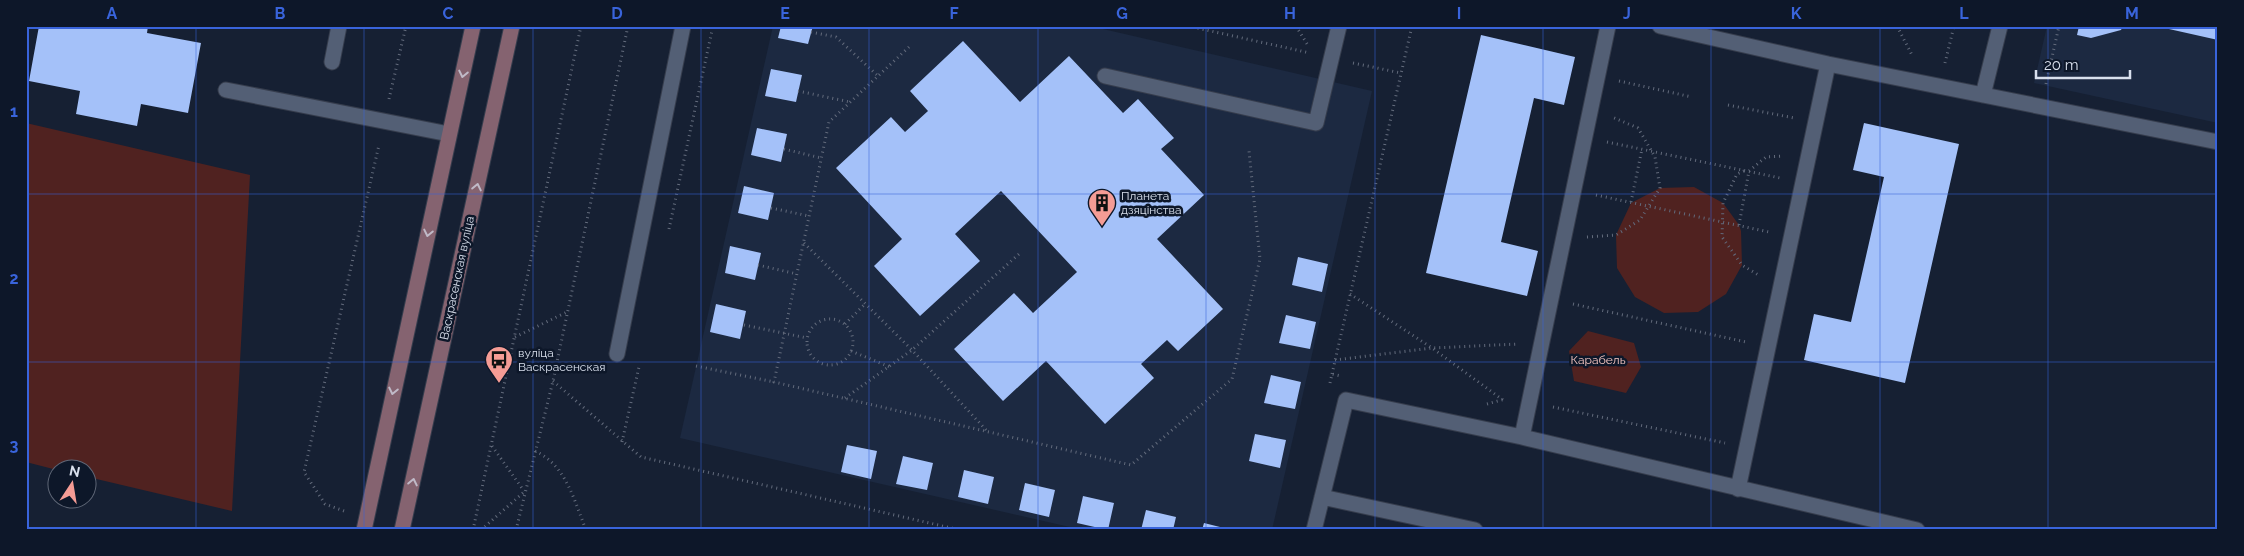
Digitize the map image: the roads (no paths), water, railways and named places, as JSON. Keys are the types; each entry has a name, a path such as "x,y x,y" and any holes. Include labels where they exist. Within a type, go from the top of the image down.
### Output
{"main road":[{"path":"364,524 473,26"},
{"name":"Васкрасенская вуліца","path":"402,530 512,26"}],"lane":[{"path":"332,62 339,26"},
{"path":"617,354 683,26"},
{"path":"1105,76 1316,123 1339,26"},
{"path":"1522,437 1608,26"},
{"path":"1660,26 1828,64 2218,142"},
{"path":"1983,95 2000,26"},
{"path":"1738,489 1828,64"},
{"path":"226,90 449,134"},
{"path":"1314,530 1346,400 1522,437 1917,530"},
{"path":"1322,497 1475,530"}],"place":[{"name":"Планета дзяцінства","path":"1102,227"},
{"name":"вуліца Васкрасенская","path":"499,384"}],"park label":[{"name":"Карабель","path":"1598,360"}]}
